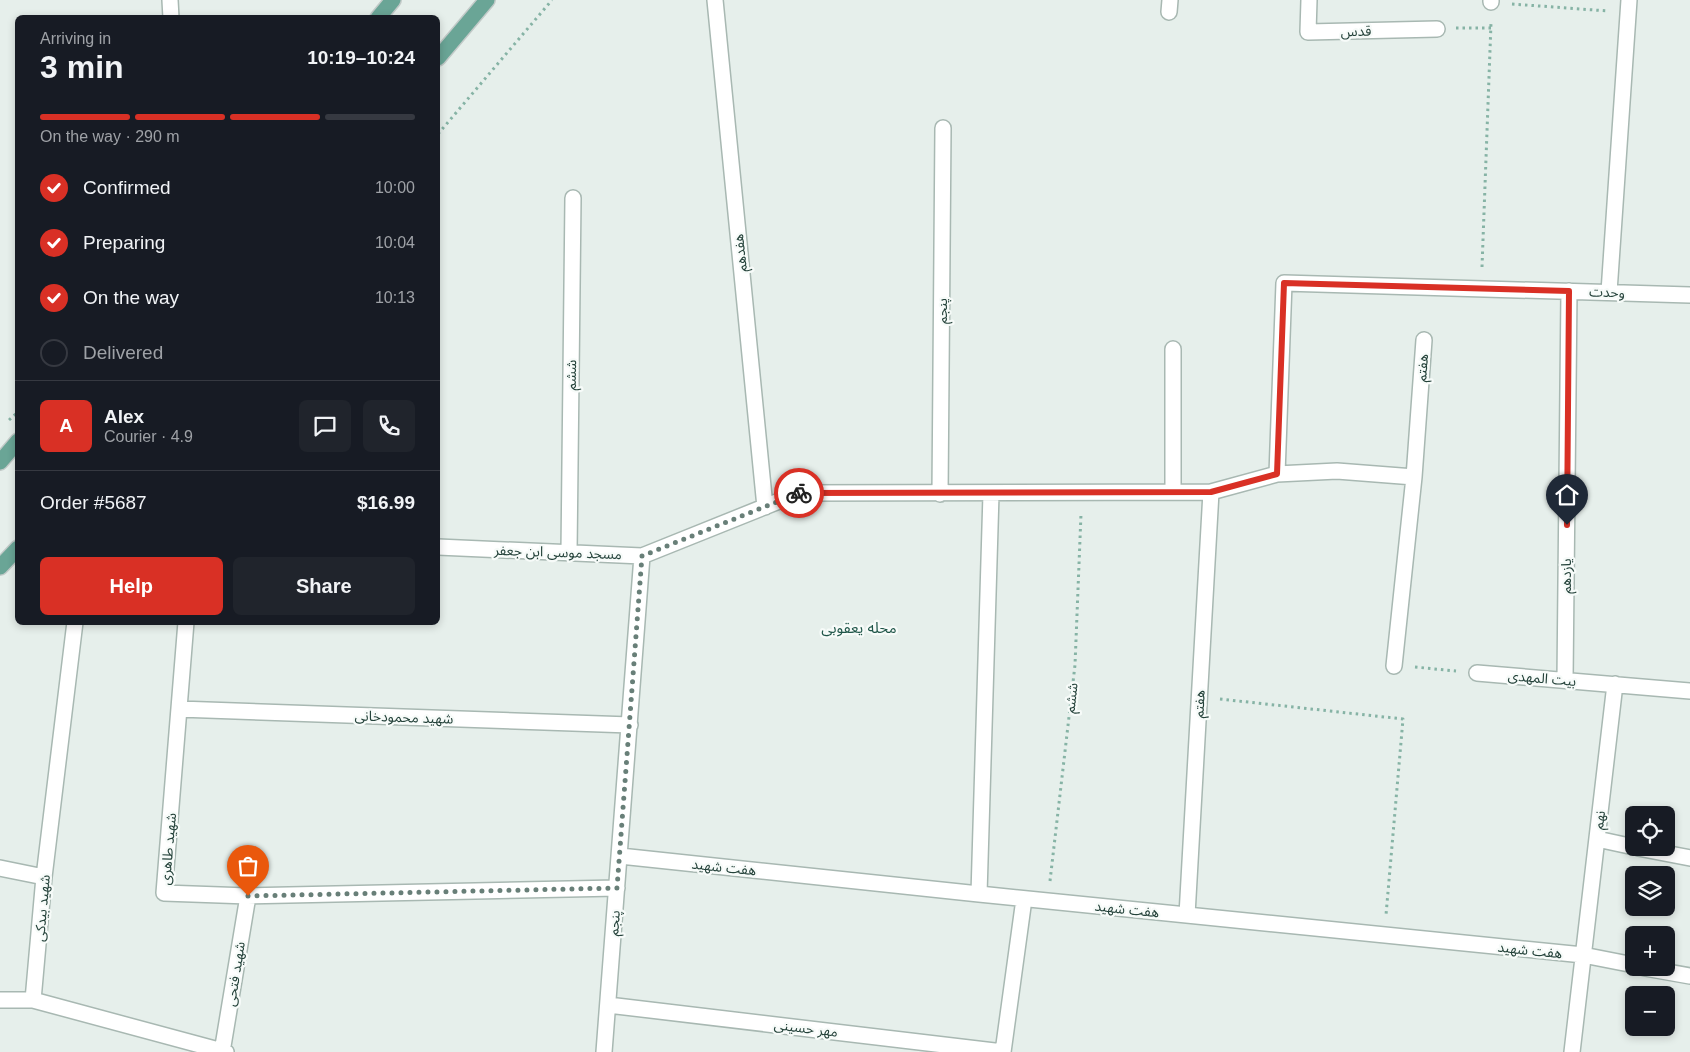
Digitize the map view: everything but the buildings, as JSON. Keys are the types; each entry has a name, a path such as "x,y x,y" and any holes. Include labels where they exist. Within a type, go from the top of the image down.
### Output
{"main road":[{"path":"380,15 393,0"},
{"path":"440,56 487,0"},
{"path":"0,462 15,444"},
{"path":"0,567 15,551"}],"street":[{"path":"170,0 171,15"},
{"name":"هفدهم","path":"715,0 765,507"},
{"name":"قدس","path":"1309,0 1308,32 1437,29"},
{"path":"1609,292 1629,6"},
{"name":"پنجم","path":"940,494 943,128"},
{"name":"ششم","path":"569,553 573,198"},
{"name":"وحدت","path":"1277,474 1284,283 1690,294"},
{"name":"یازدهم","path":"1566,680 1569,291"},
{"name":"هفتم","path":"1394,666 1414,477 1424,340"},
{"path":"1173,349 1173,492"},
{"name":"مسجد موسی ابن جعفر","path":"440,547 642,556 799,493 1211,492 1277,474 1337,471 1414,477"},
{"name":"هفتم","path":"1187,915 1211,492"},
{"path":"979,894 991,494"},
{"name":"پنجم","path":"604,1052 642,556"},
{"name":"شهید بیدکی","path":"33,1000 44,877 74,625"},
{"name":"شهید طاهری","path":"186,625 164,893 248,896 617,888"},
{"name":"بیت المهدی","path":"1477,673 1690,691"},
{"name":"نهم","path":"1572,1052 1615,684"},
{"name":"شهید محمودخانی","path":"179,709 630,725"},
{"path":"1597,839 1625,844"},
{"path":"1675,855 1690,858"},
{"name":"هفت شهید","path":"620,856 1583,955 1625,963"},
{"path":"0,868 44,877"},
{"name":"شهید فتحی","path":"223,1052 248,896"},
{"path":"1003,1052 1024,899"},
{"path":"1675,973 1690,976"},
{"path":"0,1000 33,1000 223,1052"},
{"name":"مهر حسینی","path":"608,1005 1003,1052"}],"path":[{"path":"440,132 552,0"},
{"path":"1481,289 1491,1 1629,6"},
{"path":"1437,29 1491,28"},
{"path":"7,423 15,415"},
{"name":"ششم","path":"1048,901 1075,664 1082,493"},
{"path":"1394,666 1477,673"},
{"path":"1200,697 1403,719 1384,935"}],"way so far":[{"path":"248,896 617,888 642,556 799,493"}],"district":[{"name":"محله یعقوبی","path":"859,627"}],"route":[{"path":"799,493 1211,492 1277,474 1284,283 1569,291 1567,525"}]}
